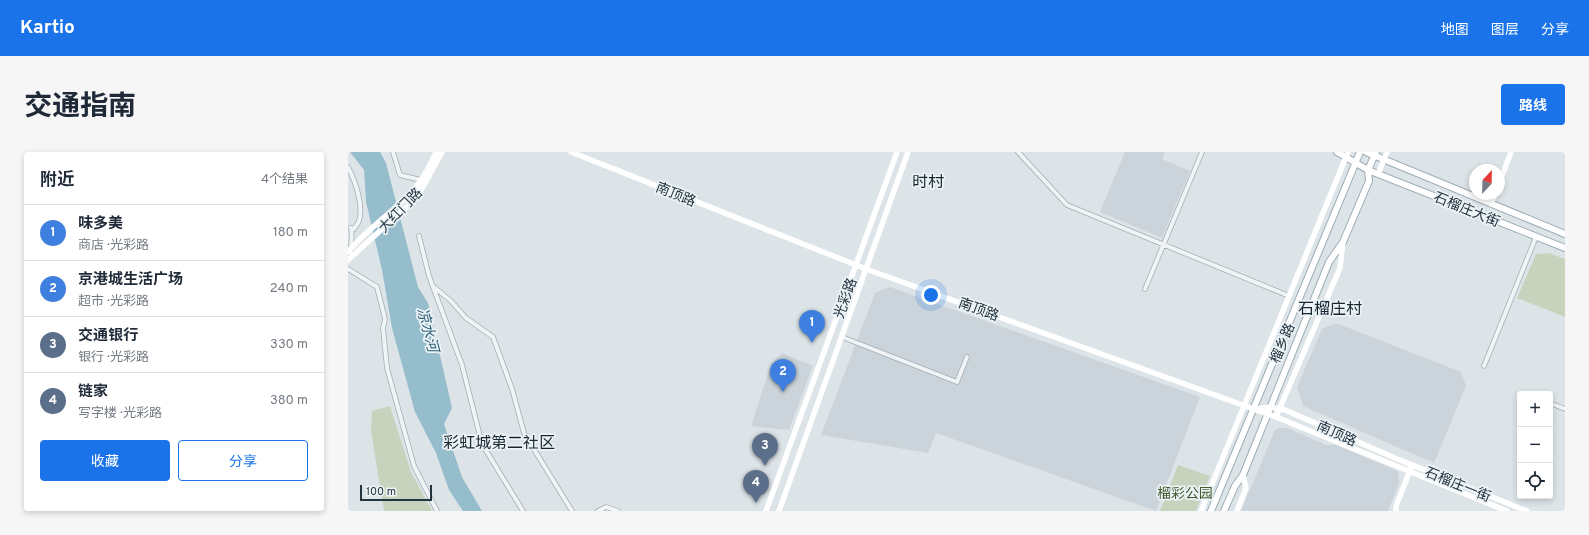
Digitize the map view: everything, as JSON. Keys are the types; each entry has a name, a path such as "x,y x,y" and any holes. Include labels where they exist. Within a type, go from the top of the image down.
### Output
{"main road":[{"name":"石榴庄大街","path":"1337,152 1347,155 1368,170 1565,248"},
{"name":"榴乡路","path":"1212,511 1360,152"},
{"name":"石榴庄大街","path":"1366,152 1375,154 1384,160 1565,234"},
{"name":"榴乡路","path":"1224,511 1235,486 1243,475 1264,426 1267,414 1329,262 1343,242 1369,181 1368,170 1375,154"}],"street":[{"path":"393,152 400,175 421,180"},
{"name":"大红门路","path":"349,254 360,238 404,199 421,180 436,152"},
{"name":"大红门路","path":"349,254 362,247 406,208 422,189 442,152"},
{"name":"南顶路","path":"571,152 866,269 1244,407 1276,417 1410,471"},
{"name":"光彩路","path":"766,511 897,152"},
{"name":"光彩路","path":"779,511 908,152"},
{"path":"1018,152 1067,205 1289,296"},
{"path":"1145,289 1202,152"},
{"path":"1378,174 1387,152"},
{"path":"1505,169 1512,152"},
{"name":"榴乡路","path":"1200,511 1347,155"},
{"path":"348,167 355,182 359,207 359,221 354,229 351,228 352,234 349,254"},
{"path":"1491,204 1493,200"},
{"path":"419,236 433,285 462,365 482,444 523,511"},
{"path":"1484,366 1536,237"},
{"name":"榴乡路","path":"1276,417 1340,268 1343,242"},
{"path":"348,269 377,287 385,318 383,328 386,368 414,466 437,511"},
{"path":"433,285 451,301 466,318 493,337 512,389 524,433 572,511"},
{"path":"842,337 957,382 967,357"},
{"path":"1553,404 1565,409"},
{"name":"南顶路","path":"1254,409 1270,407 1301,416 1328,430 1412,465"},
{"path":"1395,510 1412,465"},
{"name":"石榴庄一街","path":"1412,465 1527,511"},
{"name":"石榴庄一街","path":"1410,471 1507,511"},
{"name":"榴乡路","path":"1237,511 1246,488 1243,475"},
{"path":"598,511 606,507 618,511"}],"shaded area":[{"path":"1125,152 1165,152 1162,159 1190,171 1162,238 1100,212"},
{"path":"890,287 1200,397 1156,511 936,433 928,453 821,435 875,293"},
{"path":"1336,323 1461,372 1466,386 1434,463 1303,406 1297,387 1322,329"},
{"path":"782,353 813,366 789,430 751,426 771,364"},
{"path":"1278,428 1287,428 1326,445 1336,445 1398,471 1399,483 1388,511 1241,511 1275,430"}],"green space":[{"path":"1549,253 1565,259 1565,317 1517,298 1536,254"},
{"path":"390,406 411,472 432,511 384,511 371,431 372,411"},
{"name":"榴彩公园","path":"1178,465 1210,476 1196,511 1160,511"}],"water":[{"name":"凉水河","path":"350,152 380,152 386,163 418,287 428,303 452,408 444,424 462,477 482,511 463,511 449,490 436,453 415,412 392,328 382,270 366,202 364,170"}],"place":[{"name":"味多美","path":"812,343"},
{"name":"京港城生活广场","path":"783,392"},
{"name":"交通银行","path":"765,466"},
{"name":"链家","path":"756,503"}],"district":[{"name":"时村","path":"928,181"},
{"name":"石榴庄村","path":"1330,308"},
{"name":"彩虹城第二社区","path":"499,442"}]}
